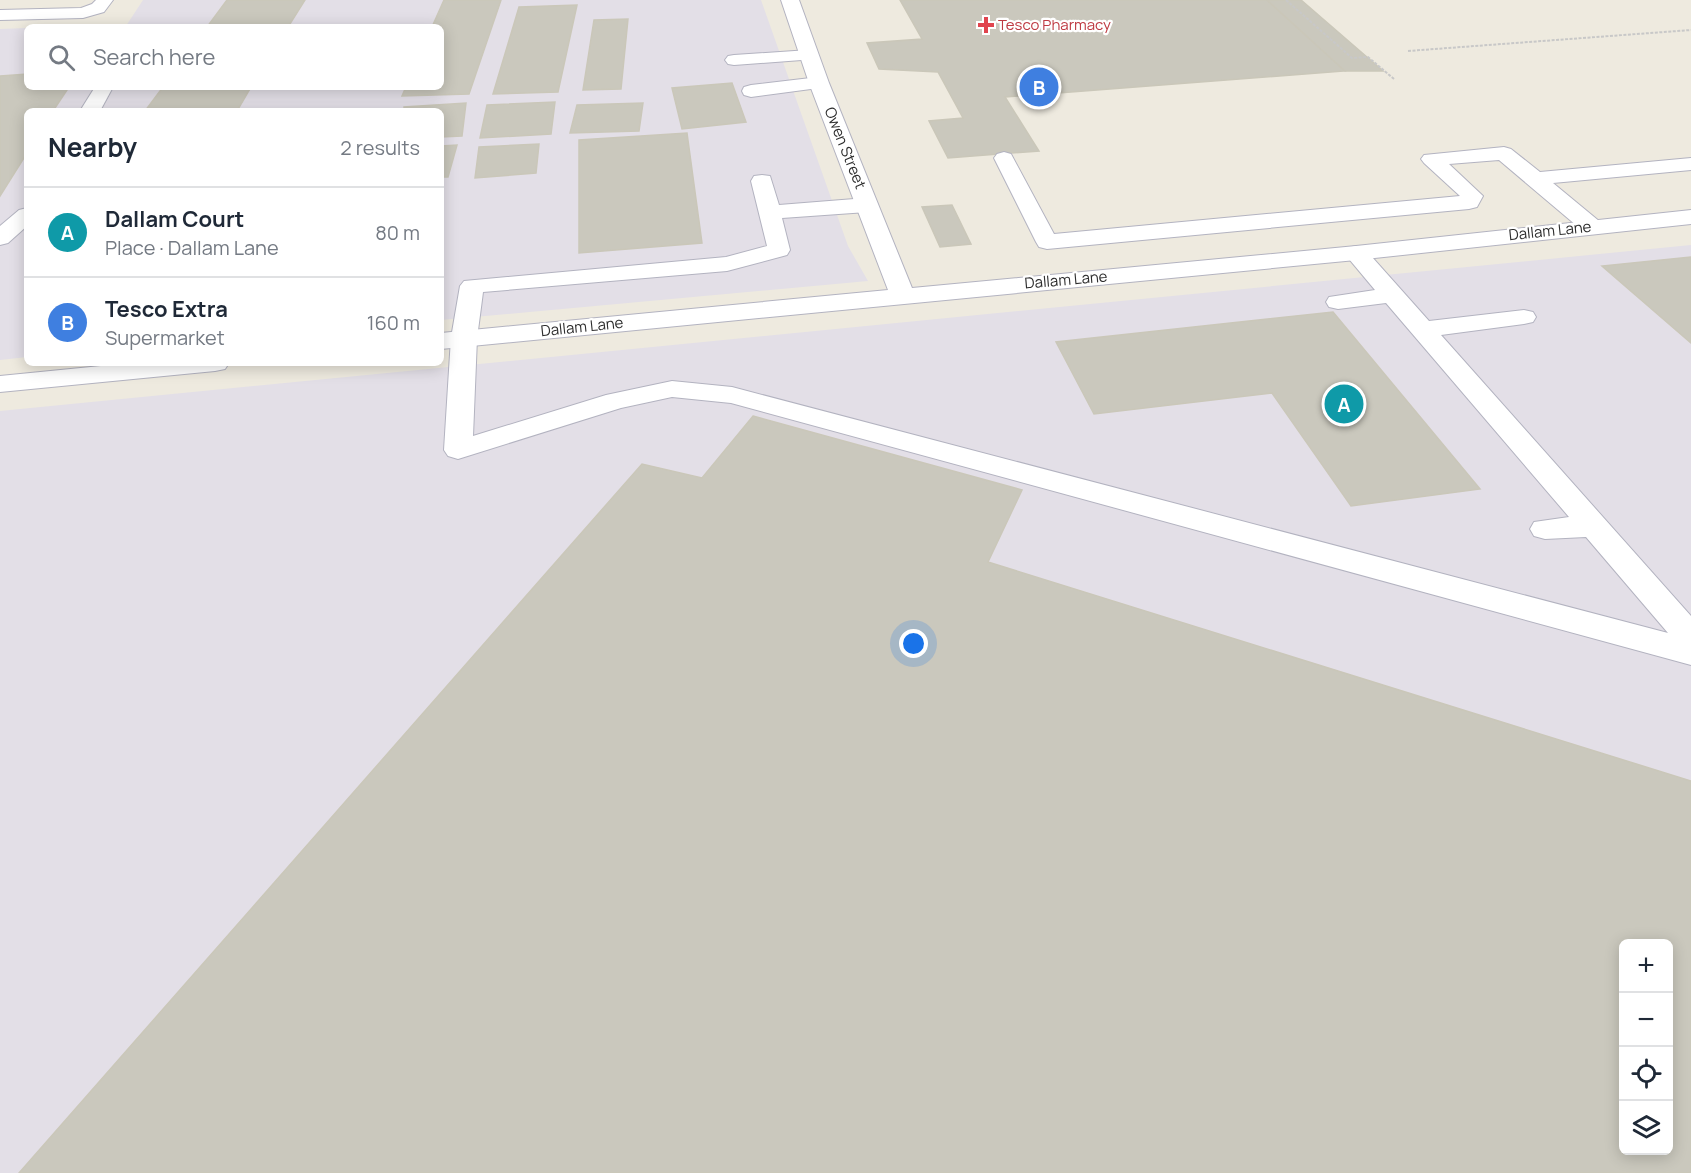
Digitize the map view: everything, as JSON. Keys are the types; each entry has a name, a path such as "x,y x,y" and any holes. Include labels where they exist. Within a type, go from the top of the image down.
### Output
{"street":[{"name":"Owen Street","path":"790,0 819,83 902,295"},
{"name":"Dallam Lane","path":"453,340 1356,253 1590,226 1691,217"},
{"path":"0,384 184,366"}],"lane":[{"path":"0,15 83,13 98,8 105,0"},
{"path":"734,60 809,55"},
{"path":"751,91 819,83"},
{"path":"92,108 102,90"},
{"path":"1004,158 1047,242 1469,202 1472,196 1431,159 1504,153 1590,226"},
{"path":"1534,178 1691,164"},
{"path":"762,181 779,250 727,264 472,286 453,340 458,450 615,401 672,389 732,394 1691,652"},
{"path":"769,212 867,205"},
{"path":"0,237 24,217"},
{"path":"1356,253 1425,329 1592,526 1691,638"},
{"path":"1338,302 1393,295"},
{"path":"1425,329 1524,317"},
{"path":"1545,529 1592,526"}],"path":[{"path":"1286,0 1352,58 1368,57 1394,79"},
{"path":"1408,51 1691,30"}],"shaded area":[{"path":"143,0 761,0 848,246 868,281 444,320 444,108 24,108 24,357 0,360 0,29 24,28 24,90 444,90 444,24 127,24"},
{"path":"1691,245 1691,1173 0,1173 0,411"}],"building":[{"path":"227,0 305,0 290,24 209,24"},
{"path":"444,0 501,0 469,94 402,96 405,90 444,90 444,24 433,24"},
{"path":"900,0 1267,0 1345,71 1005,97 1039,151 948,158 929,121 963,118 938,72 879,69 867,43 922,39"},
{"path":"1267,0 1301,0 1383,71 1345,71"},
{"path":"577,5 558,92 493,94 519,7"},
{"path":"628,19 621,89 583,90 594,20"},
{"path":"24,74 24,90 67,90 55,108 24,108 24,158 0,196 0,76"},
{"path":"732,83 746,122 682,129 672,88"},
{"path":"161,90 249,90 239,108 147,108"},
{"path":"555,102 551,134 480,138 487,105"},
{"path":"466,103 462,136 444,137 444,108 404,107"},
{"path":"643,103 639,131 570,133 577,105"},
{"path":"687,133 702,243 579,253 579,140"},
{"path":"539,144 536,173 475,178 479,147"},
{"path":"457,145 448,177 444,177 444,146"},
{"path":"952,205 971,244 940,247 922,207"},
{"path":"1691,257 1691,343 1602,266"},
{"path":"1333,312 1480,489 1351,506 1272,393 1094,414 1056,342"},
{"path":"753,416 1022,490 988,562 1691,781 1691,1173 19,1173 642,464 702,478"}],"place":[{"name":"Tesco Pharmacy","path":"986,25"},
{"name":"Tesco Extra","path":"1039,87"},
{"name":"Dallam Court","path":"1344,404"}]}
